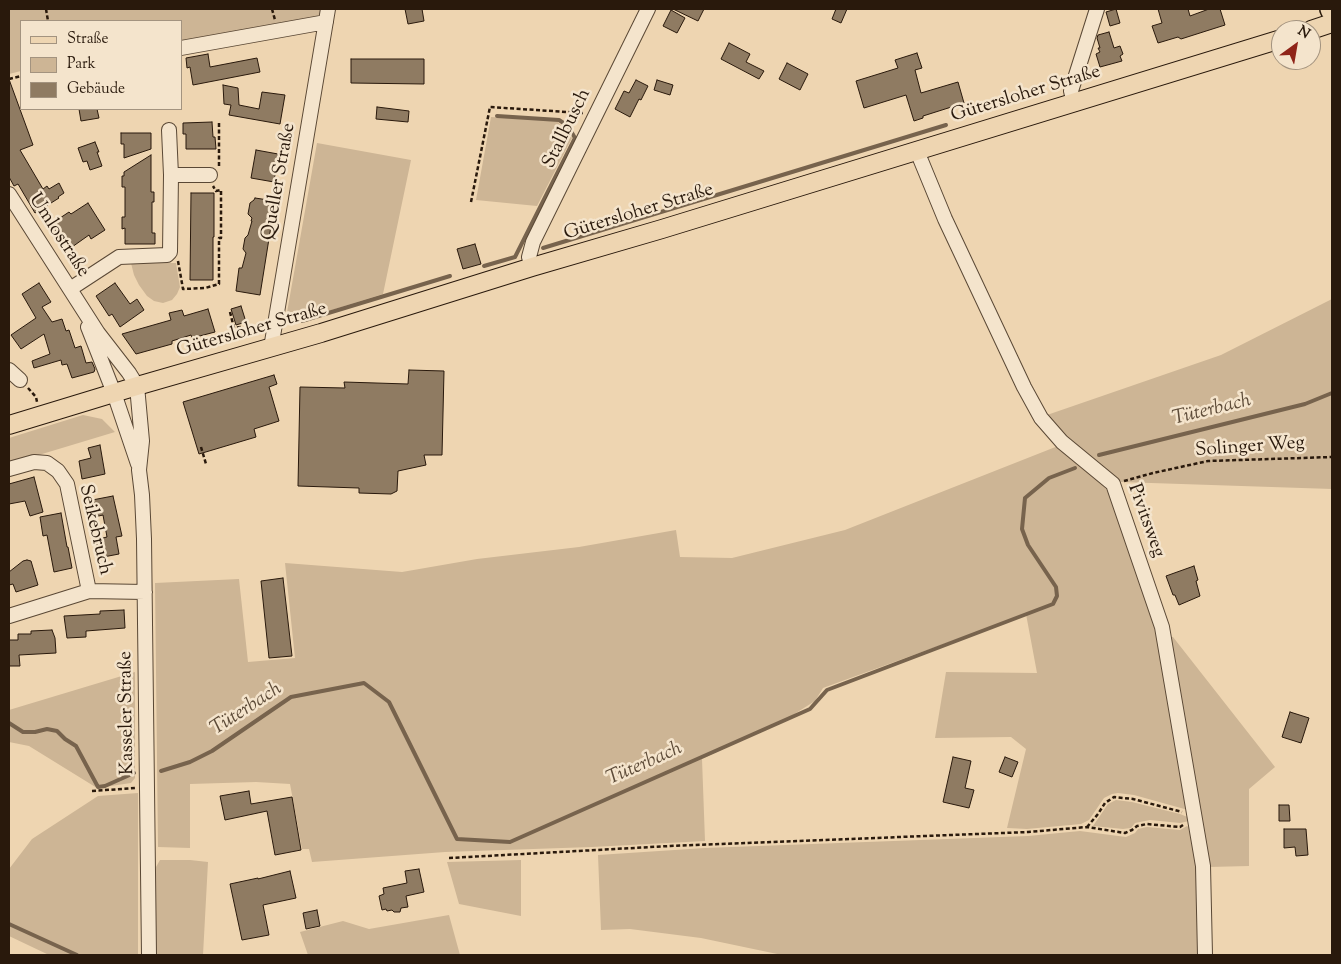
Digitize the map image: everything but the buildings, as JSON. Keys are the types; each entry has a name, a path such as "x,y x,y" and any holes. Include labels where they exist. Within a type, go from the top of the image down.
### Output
{"main road":[{"name":"Gütersloher Straße","path":"9,425 271,348 532,267 1074,104 1271,42"}],"street":[{"name":"Stallbusch","path":"532,267 530,257 533,242 648,9"},
{"path":"1074,104 1071,91 1097,9"},
{"name":"Queller Straße","path":"182,48 327,15 271,348"},
{"path":"73,294 120,257 167,255 170,252 171,175 169,130"},
{"name":"Pivitsweg","path":"918,151 944,219 1024,387 1041,418 1062,442 1113,484 1162,627 1203,866 1206,955"},
{"path":"171,175 210,175"},
{"name":"Umlostraße","path":"9,194 98,332 137,386"},
{"name":"Umlostraße","path":"73,294 114,393"},
{"path":"9,370 20,380"},
{"name":"Kasseler Straße","path":"137,386 142,441 139,470"},
{"name":"Kasseler Straße","path":"114,393 139,470 143,504 149,955"},
{"name":"Seikebruch","path":"9,469 34,462 47,463 58,470 67,484 89,591"},
{"path":"9,616 89,591 145,592"}],"path":[{"path":"471,202 490,107 585,113 594,117"},
{"path":"167,255 178,261 183,289 205,288 219,284 219,238 222,238 221,190 216,190 210,180 209,166 219,166 219,123"},
{"path":"230,312 234,328 241,326"},
{"path":"20,380 36,397 38,403"},
{"path":"201,447 206,464"},
{"name":"Solinger Weg","path":"1113,484 1152,472 1208,461 1332,457"},
{"path":"92,791 148,787"},
{"path":"1087,827 1104,803 1114,797 1133,798 1183,812 1196,820"},
{"path":"449,858 670,846 1018,832 1087,827 1125,832 1137,826 1148,824 1180,827 1196,820"}],"green space":[{"path":"9,9 321,9 319,19 182,43 182,20 20,20 20,71 9,74"},
{"path":"491,117 557,121 572,138 537,206 476,200"},
{"path":"317,143 411,160 383,294 293,322 286,318"},
{"path":"131,263 176,263 180,287 177,294 172,300 163,303 154,301 147,296 139,285"},
{"path":"1332,299 1332,489 1121,482 1066,438 1047,415 1221,355"},
{"path":"83,415 102,419 115,432 9,464 9,438"},
{"path":"1058,446 1095,477 1114,502 1150,607 1191,807 1188,810 1134,795 1118,793 1104,798 1089,820 1081,824 1027,829 1007,828 1026,749 1011,737 935,738 946,672 1037,673 1026,614 823,688 815,701 788,718 702,759 705,841 445,852 312,862 309,849 302,849 290,784 256,782 190,784 190,848 158,847 155,583 239,579 248,662 295,658 285,563 402,572 477,559 579,547 676,530 680,557 732,558 845,530"},
{"path":"1167,637 1173,637 1275,767 1249,789 1249,866 1209,867"},
{"path":"135,672 135,778 131,783 97,788 29,746 9,742 9,710"},
{"path":"138,793 138,955 49,955 9,936 9,869 32,839 98,796"},
{"path":"1116,800 1132,802 1190,818 1189,821 1180,823 1150,820 1135,823 1131,828 1123,829 1093,826 1108,804"},
{"path":"1187,826 1191,829 1198,868 1200,955 782,955 701,938 630,929 601,930 598,855 705,848 1028,836 1080,831 1126,837 1135,833 1138,829 1147,827 1180,830"},
{"path":"160,860 208,862 203,955 156,955 156,867"},
{"path":"521,860 521,916 459,904 447,862"},
{"path":"449,915 460,955 308,955 300,932 343,921 369,929"}],"waterway":[{"path":"484,266 515,257 575,138 568,126 559,120 497,116"},
{"path":"543,248 946,125"},
{"path":"302,321 450,276"},
{"name":"Tüterbach","path":"1099,455 1305,404 1332,393"},
{"name":"Tüterbach","path":"161,771 190,762 212,751 291,697 364,683 389,702 457,839 510,842 810,709 827,690 1053,604 1057,596 1056,587 1028,545 1022,529 1025,498 1049,478 1075,468"},
{"name":"Tüterbach","path":"9,723 23,732 47,729 57,731 76,746 98,787 105,786 134,773"},
{"path":"9,924 77,955"}]}
